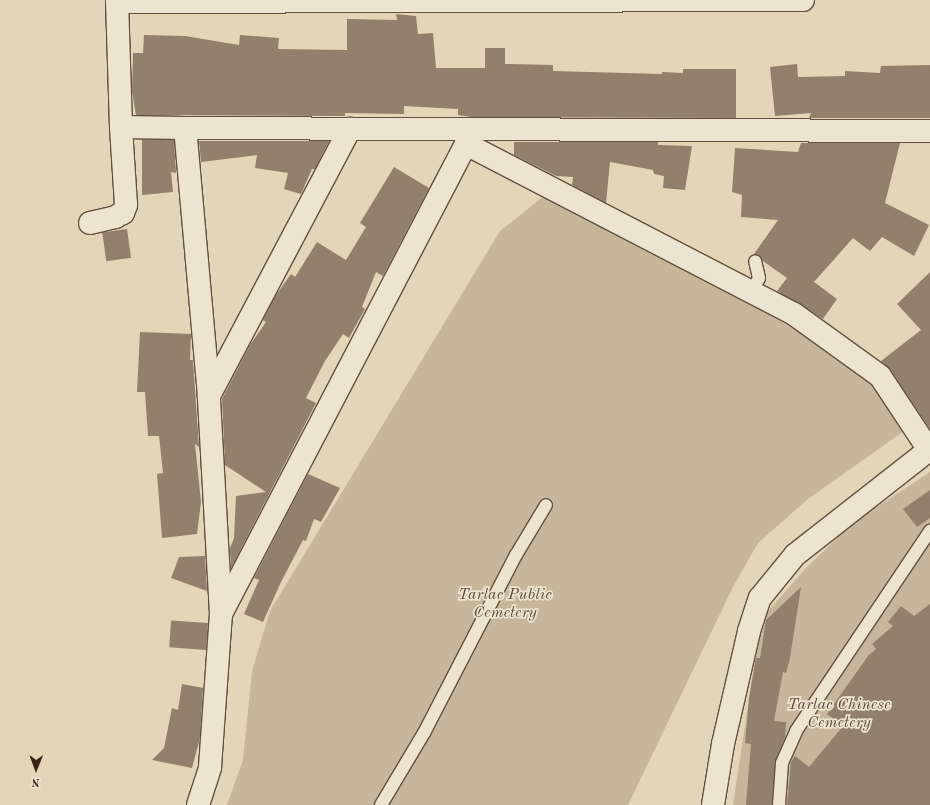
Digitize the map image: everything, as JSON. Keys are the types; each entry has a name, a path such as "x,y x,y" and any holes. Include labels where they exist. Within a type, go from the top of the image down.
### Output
{"street":[{"path":"90,223 115,217 123,213 126,205 117,1 803,0"},
{"path":"122,127 350,129 467,137 930,131"},
{"path":"185,128 209,396 221,614 210,767 198,805"},
{"path":"209,396 350,129"},
{"path":"467,137 794,314 871,368 880,376 930,450 795,555 760,598 749,631 723,744 713,805"},
{"path":"221,614 467,137"}],"lane":[{"path":"751,292 759,278 755,261"},
{"path":"381,805 424,733 516,555 546,504"},
{"path":"779,805 782,763 796,731 930,531"}],"green space":[{"name":"Tarlac Public Cemetery","path":"549,192 886,380 914,424 808,499 758,543 733,587 628,805 227,805 243,760 252,671 270,611 500,231"},
{"name":"Tarlac Chinese Cemetery","path":"930,472 930,765 892,805 733,805 761,619 806,568 854,522"}],"building":[{"path":"396,14 416,16 418,34 433,33 436,68 485,68 485,48 505,48 505,64 553,65 553,71 662,74 662,72 683,73 683,69 736,69 736,118 471,117 458,115 458,109 404,106 404,114 345,113 345,116 136,115 132,92 133,53 143,53 144,35 185,36 239,45 240,35 279,38 278,49 347,50 347,19 397,20"},
{"path":"797,64 798,77 845,76 845,71 880,73 881,66 930,65 930,118 809,118 811,113 775,116 770,67"},
{"path":"142,140 174,140 176,173 171,172 173,192 142,195"},
{"path":"199,141 329,141 315,169 312,169 301,194 284,189 288,173 255,168 257,155 201,162"},
{"path":"514,142 658,142 658,145 692,146 685,190 663,188 664,176 654,174 653,170 610,162 606,203 572,185 573,177 556,176 514,155"},
{"path":"801,143 900,143 885,203 929,225 914,256 882,237 870,251 853,238 814,282 837,299 823,319 777,291 787,278 763,261 760,256 754,254 778,220 741,217 742,195 732,192 735,148 798,152"},
{"path":"394,167 429,188 383,276 376,272 362,307 365,309 349,338 343,334 325,361 306,398 316,403 231,568 230,548 234,538 236,496 266,492 225,465 222,399 250,345 266,322 263,320 276,295 291,274 295,277 317,242 346,260 366,227 360,223"},
{"path":"127,229 131,258 106,261 102,232"},
{"path":"930,272 930,429 890,369 881,361 921,330 897,304"},
{"path":"140,332 191,334 190,360 193,360 199,447 195,444 201,502 197,534 162,538 157,474 163,473 159,436 148,436 145,392 137,392"},
{"path":"308,474 340,488 321,522 314,519 306,541 303,540 281,582 263,622 244,614 259,580 254,578"},
{"path":"930,490 930,518 917,527 903,509"},
{"path":"205,556 207,591 171,578 179,557"},
{"path":"801,587 790,658 786,673 783,672 774,721 786,722 785,738 775,762 772,805 746,805 751,744 745,743 749,698 756,658 760,658 766,620"},
{"path":"930,604 930,805 787,805 791,762 795,756 809,767 843,726 827,714 868,656 876,649 872,644 893,626 888,622 901,606 914,616"},
{"path":"171,620 208,623 206,650 169,647"},
{"path":"182,684 203,688 200,738 192,768 152,760 164,748 172,708 178,710"}]}
